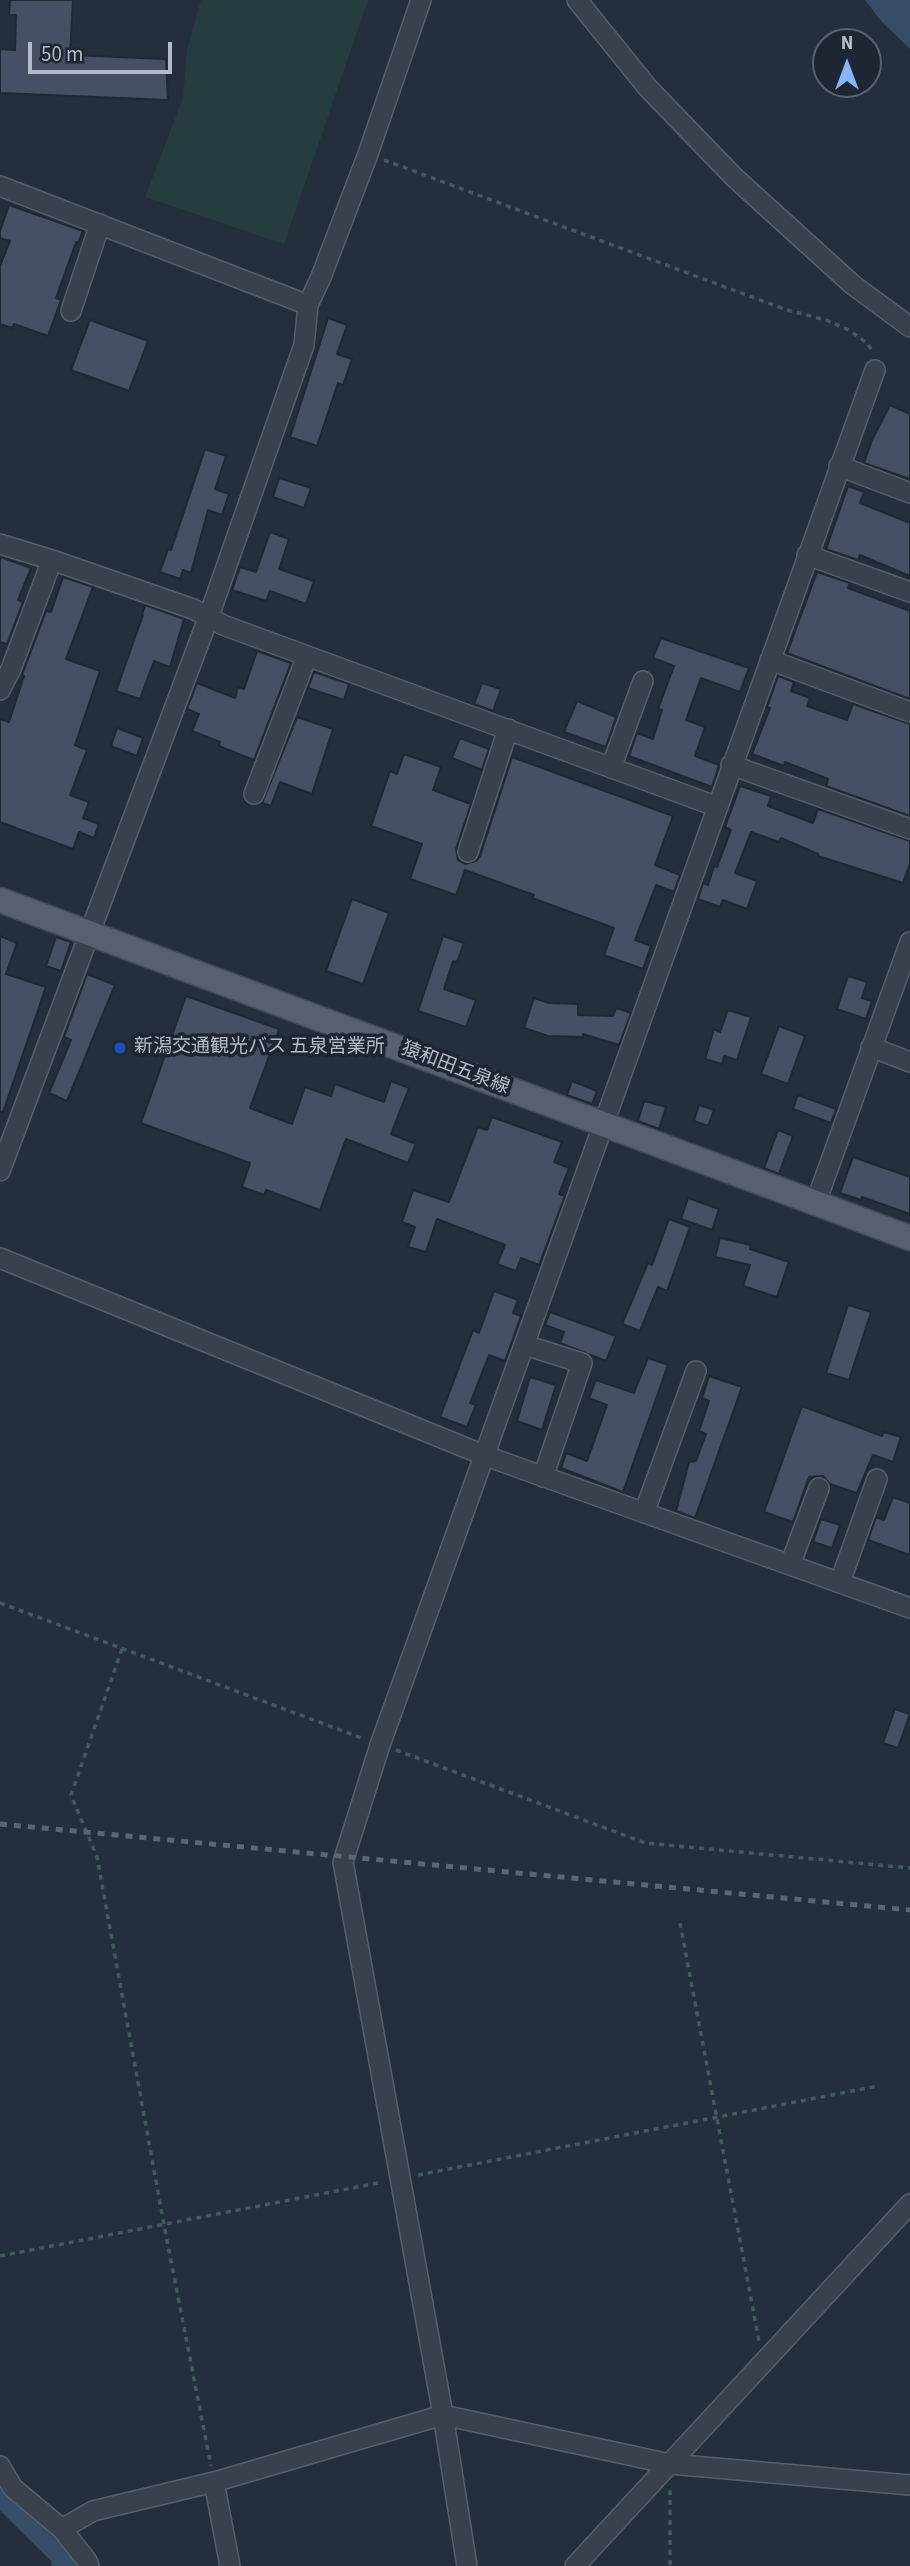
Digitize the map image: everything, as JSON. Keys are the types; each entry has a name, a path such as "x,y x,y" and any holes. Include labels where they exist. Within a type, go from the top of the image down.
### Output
{"main road":[{"name":"猿和田五泉線","path":"0,900 910,1238"}],"street":[{"path":"0,1171 209,616 304,345 308,305 368,154 421,0"},
{"path":"577,0 648,88 735,178 853,285 910,327"},
{"path":"0,186 308,305"},
{"path":"71,311 100,224"},
{"path":"467,2566 443,2415 343,1862 380,1745 875,370"},
{"path":"839,466 910,493"},
{"path":"0,544 209,616 223,625 718,807"},
{"path":"807,555 910,592"},
{"path":"0,690 5,667 52,560"},
{"path":"254,794 307,656"},
{"path":"770,660 910,712"},
{"path":"611,768 643,681"},
{"path":"468,852 508,729"},
{"path":"731,765 910,829"},
{"path":"816,1202 910,942"},
{"path":"871,1047 910,1062"},
{"path":"0,1258 486,1456 910,1608"},
{"path":"525,1345 582,1363 543,1477"},
{"path":"644,1513 696,1371"},
{"path":"840,1582 877,1479"},
{"path":"790,1565 819,1488"},
{"path":"575,2566 910,2204"},
{"path":"62,2529 93,2511 214,2482 443,2415 670,2464 910,2485"},
{"path":"0,2466 13,2488 62,2529 89,2566"},
{"path":"214,2482 230,2566"}],"path":[{"path":"368,154 787,310 826,320 849,330 867,343 876,355 875,370"},
{"path":"0,1603 645,1843 910,1868"},
{"path":"122,1649 71,1795 97,1857 163,2225 214,2482"},
{"path":"680,1923 763,2363"},
{"path":"0,2256 878,2086"},
{"path":"670,2464 670,2566"}],"green space":[{"path":"201,0 368,0 284,244 145,197 183,98 187,50"}],"water":[{"path":"865,0 910,0 910,49 882,22"}],"building":[{"path":"10,0 73,0 70,55 166,59 168,100 0,93 0,49 15,50 16,15 9,15"},
{"path":"9,205 83,231 78,243 76,242 56,298 61,300 48,336 14,324 12,328 0,324 0,266 10,241 0,238 0,231"},
{"path":"328,318 347,325 337,354 352,359 343,385 338,383 317,446 290,437"},
{"path":"90,320 148,341 129,391 71,370"},
{"path":"890,405 910,414 910,479 864,463 872,440"},
{"path":"205,449 226,456 215,489 229,494 222,515 208,510 191,573 183,570 180,579 160,572 168,549 171,550"},
{"path":"279,478 311,488 304,508 273,497"},
{"path":"848,486 864,492 860,503 910,523 910,576 860,555 858,560 826,549"},
{"path":"270,532 289,539 279,569 314,581 306,604 270,591 266,601 232,590 240,567 256,572"},
{"path":"0,557 31,568 18,600 23,602 7,644 0,642"},
{"path":"817,572 850,583 848,588 910,611 910,699 787,653"},
{"path":"63,577 93,587 66,659 100,671 75,745 87,750 70,795 89,802 83,818 99,824 94,838 79,832 73,849 0,822 0,719 9,722 24,676 22,675 46,611 51,612"},
{"path":"145,605 184,619 170,667 154,661 140,699 116,691"},
{"path":"661,638 749,668 740,692 701,678 686,720 705,727 695,756 719,765 712,787 629,756 637,733 653,739 662,710 658,709 674,666 653,658"},
{"path":"257,651 291,663 254,760 219,746 220,742 192,731 199,714 187,709 197,683 235,698 238,687 244,689"},
{"path":"314,672 349,684 344,700 308,688"},
{"path":"778,676 794,682 791,691 810,698 807,706 847,720 853,704 910,724 910,816 826,786 828,779 785,762 784,766 752,754 770,708 767,707"},
{"path":"482,683 501,689 493,711 474,704"},
{"path":"577,701 616,717 606,747 564,732"},
{"path":"297,717 333,729 312,794 280,782 271,806 262,803"},
{"path":"117,728 143,738 137,756 111,746"},
{"path":"460,738 489,749 482,770 452,758"},
{"path":"404,754 441,767 433,790 471,804 456,849 458,860 465,864 476,861 480,856 512,757 673,816 655,865 680,875 674,892 656,885 635,940 651,946 643,969 604,955 614,928 532,898 534,895 465,870 456,895 410,879 422,844 371,826 390,771 397,774"},
{"path":"740,786 771,796 768,806 813,823 818,809 910,841 910,863 903,883 818,856 781,838 779,842 751,832 735,873 757,881 747,909 723,900 720,907 698,899 703,883 708,885 714,866 717,867 731,830 725,827"},
{"path":"352,899 389,913 363,984 326,971"},
{"path":"0,936 17,943 6,974 46,987 3,1112 0,1112"},
{"path":"443,936 464,943 457,962 453,961 444,989 476,1000 466,1027 418,1011"},
{"path":"56,937 71,942 61,971 46,966"},
{"path":"87,974 115,985 67,1101 49,1093 71,1040 64,1037"},
{"path":"848,976 867,982 862,998 872,1001 866,1019 837,1009"},
{"path":"186,996 279,1029 250,1108 292,1124 305,1087 331,1096 335,1084 384,1102 391,1081 409,1088 391,1134 416,1144 408,1163 346,1139 320,1210 266,1190 264,1195 242,1187 250,1163 141,1123"},
{"path":"534,998 549,1003 578,1004 578,1015 613,1016 616,1008 631,1013 619,1045 583,1034 583,1037 548,1036 524,1028"},
{"path":"728,1010 751,1017 737,1060 724,1056 722,1064 705,1059 714,1029 720,1032"},
{"path":"779,1026 805,1036 788,1084 761,1074"},
{"path":"572,1081 597,1091 592,1104 567,1095"},
{"path":"798,1095 836,1109 831,1123 793,1109"},
{"path":"644,1101 666,1107 659,1129 638,1121"},
{"path":"699,1105 714,1110 708,1126 694,1121"},
{"path":"492,1117 562,1142 554,1162 569,1168 559,1194 565,1196 539,1265 521,1258 516,1271 497,1264 505,1245 437,1219 426,1252 408,1247 415,1227 402,1222 413,1190 449,1202 478,1127 487,1130"},
{"path":"778,1130 793,1136 779,1174 764,1168"},
{"path":"853,1157 910,1177 910,1214 862,1197 861,1200 840,1193"},
{"path":"688,1198 719,1209 712,1230 681,1219"},
{"path":"669,1219 690,1227 667,1291 658,1287 640,1331 622,1324 648,1263 652,1265"},
{"path":"720,1238 751,1245 750,1249 789,1262 777,1297 743,1286 750,1265 715,1257"},
{"path":"494,1291 518,1300 513,1313 521,1316 505,1361 489,1355 470,1403 476,1405 467,1427 440,1417 473,1330 479,1333"},
{"path":"848,1305 871,1312 849,1380 826,1373"},
{"path":"550,1312 616,1336 606,1361 560,1343 564,1332 545,1325"},
{"path":"648,1358 668,1365 623,1492 561,1468 566,1453 587,1461 607,1405 589,1398 596,1380 634,1393"},
{"path":"709,1376 742,1387 695,1518 676,1511 689,1462 696,1461 706,1434 699,1431 709,1401 702,1398"},
{"path":"530,1377 556,1385 542,1430 517,1421"},
{"path":"802,1406 882,1436 884,1432 901,1437 893,1462 873,1455 857,1493 830,1484 823,1476 809,1477 793,1522 764,1512"},
{"path":"893,1497 910,1503 910,1555 868,1540 876,1517 884,1520"},
{"path":"821,1519 840,1525 832,1548 813,1542"},
{"path":"895,1709 910,1714 898,1748 883,1743"}],"waterway":[{"path":"0,2483 66,2551 70,2566"}],"railway":[{"path":"0,1824 910,1910"}],"place":[{"name":"新潟交通観光バス 五泉営業所","path":"120,1048"}]}
